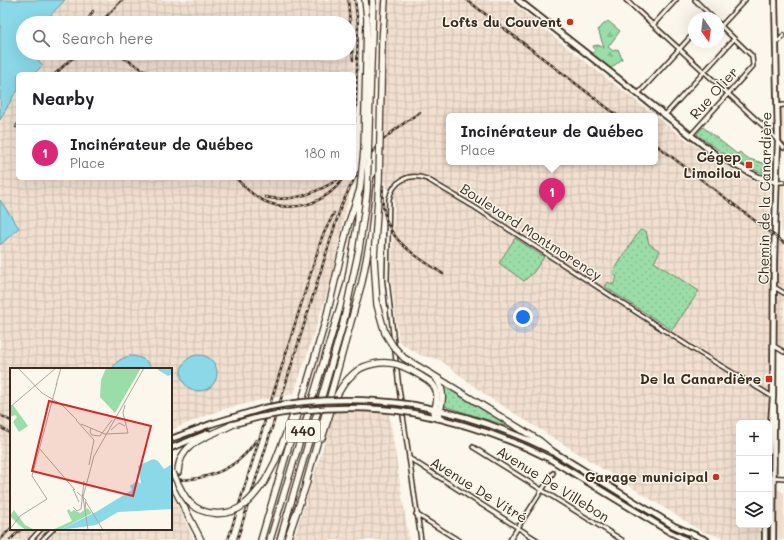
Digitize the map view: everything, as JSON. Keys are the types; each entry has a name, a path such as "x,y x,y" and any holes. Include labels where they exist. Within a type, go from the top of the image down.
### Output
{"highway":[{"name":"440","path":"270,540 336,322 351,267 358,221 364,150 367,18 366,0"},
{"name":"440","path":"280,540 342,324 359,250 367,192 373,0"},
{"path":"382,0 379,182 374,258 375,287 379,317 384,333 398,353 411,363 540,441 552,451"},
{"path":"382,43 386,0"},
{"path":"306,484 362,282 371,236 379,160"},
{"path":"261,540 326,319 348,225 360,189"},
{"path":"232,425 197,441 186,450 174,472 184,495 193,506 206,512 220,514 233,511 245,504 265,481 283,443 313,361"},
{"path":"287,540 337,394 347,379 361,368 376,363 393,363 408,368 429,381 435,387 437,395 436,417"},
{"path":"432,375 440,384 442,392 437,409"},
{"path":"172,484 201,540"}],"main road":[{"path":"518,0 716,155 758,177 777,182"},
{"name":"Chemin de la Canardière","path":"771,420 778,141 775,0"},
{"name":"Chemin de la Canardière","path":"773,397 775,414 772,477 773,540"},
{"path":"172,439 211,424 264,408 299,403 381,401 437,409 499,427 552,451 674,526 706,540"},
{"path":"172,448 193,438 232,425 260,417 296,411 334,408 382,409 436,417 488,433 537,452 670,532 686,540"},
{"path":"765,528 765,540"}],"street":[{"path":"626,0 771,133 784,147"},
{"path":"630,3 633,0"},
{"path":"653,24 676,0"},
{"path":"695,0 706,12"},
{"path":"724,23 745,0"},
{"path":"665,115 734,39 724,29"},
{"path":"776,44 784,36"},
{"path":"638,94 688,39"},
{"name":"Rue Olier","path":"691,135 753,66 752,56 734,39"},
{"path":"777,106 784,105"},
{"name":"Boulevard Montmorency","path":"421,540 416,514 394,343 387,266 389,199 391,191 401,180 409,177 422,177 476,208 693,349 773,397"},
{"path":"777,182 784,182"},
{"path":"774,287 784,294"},
{"path":"774,346 784,352"},
{"name":"Avenue De Villebon","path":"473,447 622,540"},
{"name":"Avenue De Vitré","path":"409,458 537,540"},
{"path":"510,540 553,473"},
{"path":"772,477 784,478"},
{"path":"416,514 458,540"},
{"path":"31,540 41,530"},
{"path":"42,540 52,530"}],"shaded area":[{"path":"65,0 356,0 356,16 50,16"},
{"path":"379,0 509,0 652,113 446,113 446,165 658,165 658,118 688,141 740,174 771,189 768,233 784,245 784,352 775,346 769,420 736,420 736,528 762,528 760,540 730,540 701,531 487,396 440,360 420,355 399,342 391,279 394,201 377,168 377,43"},
{"path":"38,60 355,60 354,72 36,72 43,65"},
{"path":"16,93 16,180 351,180 351,187 329,287 294,394 220,410 172,430 172,368 10,368 10,530 172,530 172,494 194,540 0,540 0,245 19,228 0,200 0,120"},
{"path":"784,105 783,147 778,141 777,106"},
{"path":"783,183 784,233 782,231 781,235 781,186"},
{"path":"340,409 382,410 389,413 409,540 293,540 334,413"},
{"path":"774,487 784,493 784,540 773,540"}],"green space":[{"path":"608,21 620,31 608,47 613,51 618,49 622,59 609,70 592,54 595,50 593,46 598,45 604,48 598,29"},
{"path":"703,127 737,154 740,152 746,158 769,165 771,168 770,172 765,174 729,157 697,134"},
{"path":"640,230 646,231 649,244 660,251 654,262 699,291 672,330 605,287 608,282 613,285 617,277 613,272"},
{"path":"515,238 544,257 533,273 524,281 499,263"},
{"path":"443,383 511,425 511,427 444,406"}],"water":[{"path":"0,0 65,0 50,16 16,16 16,60 38,60 43,65 36,72 16,72 16,93 0,120"},
{"path":"0,200 19,228 0,245"},
{"path":"203,355 212,360 216,366 216,380 212,386 203,391 195,391 186,386 182,380 181,369 186,360 192,356"},
{"path":"125,357 138,357 148,363 151,368 113,368"}],"railway":[{"path":"107,16 122,0"},
{"path":"348,0 349,16"},
{"path":"355,0 358,25 356,106"},
{"path":"467,0 614,113"},
{"path":"90,16 93,11"},
{"path":"57,72 70,60"},
{"path":"127,60 147,72"},
{"path":"356,176 378,145 398,127 420,112"},
{"path":"658,146 784,243"},
{"path":"238,180 256,197 275,205 286,207 308,204 318,200 336,187 341,180"},
{"path":"265,197 284,199 302,196 312,193 337,180"},
{"path":"237,540 341,206 354,180"},
{"path":"383,186 385,217 390,229 407,249 443,274"},
{"path":"228,540 322,237 334,213"},
{"path":"0,415 10,420"},
{"path":"0,427 10,433"},
{"path":"172,480 184,480 208,476 220,472 240,459 256,440"},
{"path":"0,540 10,529"},
{"path":"10,540 20,530"}],"place":[{"name":"Lofts du Couvent","path":"570,22"},
{"name":"Cégep Limoilou","path":"749,165"},
{"name":"Incinérateur de Québec","path":"552,211"},
{"name":"De la Canardière","path":"769,379"},
{"name":"Garage municipal","path":"716,477"}]}
